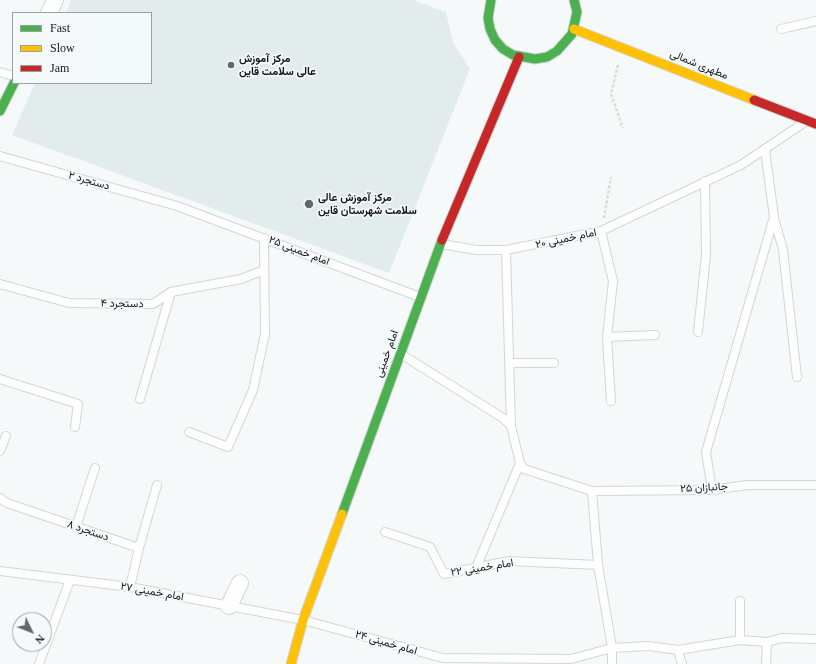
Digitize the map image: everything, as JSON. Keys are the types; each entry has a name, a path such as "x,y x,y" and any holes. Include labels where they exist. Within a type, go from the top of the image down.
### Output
{"main road":[{"path":"490,0 488,18 493,34 503,48 519,57 535,59 547,57 565,44 574,29 577,12 574,0"},
{"name":"مطهری شمالی","path":"574,29 812,122"},
{"name":"امام خمینی","path":"291,664 303,620 440,244 519,57"},
{"path":"0,111 14,84"}],"street":[{"path":"49,12 55,0"},
{"path":"229,606 240,583"}],"lane":[{"path":"781,29 816,21"},
{"path":"0,72 12,76"},
{"name":"امام خمینی ۲۰","path":"440,244 477,250 506,250 601,231 742,165 812,122 816,112"},
{"path":"765,150 774,217 783,250 797,378"},
{"name":"دستجرد ۲","path":"0,156 177,206"},
{"path":"698,332 706,255 705,182"},
{"name":"امام خمینی ۲۵","path":"177,206 421,298"},
{"path":"712,490 706,452 774,217"},
{"path":"601,231 613,282 607,337 611,401"},
{"path":"188,432 228,447 253,390 265,334 264,238"},
{"path":"476,568 520,463 511,426 506,250"},
{"name":"دستجرد ۴","path":"0,284 69,303 153,304 171,292 241,279 264,270"},
{"path":"140,399 171,292"},
{"path":"607,337 655,335"},
{"path":"400,354 503,418 511,426"},
{"path":"509,363 554,363"},
{"path":"0,379 78,404 75,427"},
{"path":"0,451 6,436"},
{"name":"جانبازان ۲۵","path":"520,463 524,469 592,491 712,490 747,485 816,485"},
{"path":"76,527 95,468"},
{"path":"130,587 139,548 157,486"},
{"path":"592,491 598,565 612,648 612,664"},
{"name":"دستجرد ۸","path":"0,498 7,503 139,548"},
{"name":"امام خمینی ۲۲","path":"385,532 430,547 444,574 509,561 598,565"},
{"name":"امام خمینی ۲۷","path":"0,571 130,587 303,620"},
{"path":"39,664 70,580"},
{"path":"740,601 740,640"},
{"name":"امام خمینی ۲۴","path":"303,620 443,658 571,660 612,648 649,646 678,650 740,640 767,642 782,638 816,639"},
{"path":"766,664 767,642"},
{"path":"678,650 682,664"}],"path":[{"path":"622,47 611,94 623,128"},
{"path":"601,231 611,177"}],"shaded area":[{"name":"مرکز آموزش عالی سلامت شهرستان قاین","path":"71,0 413,0 446,12 453,42 470,69 389,273 12,135 35,84 152,84 152,12 66,12"}],"traffic: fast":[{"path":"491,0 488,18 490,29 495,40 503,49 513,55 535,59 547,57 557,51 572,34 577,12 574,0"},
{"path":"0,111 14,84"},
{"path":"342,514 442,240"}],"traffic: slow":[{"path":"574,29 754,100"},
{"path":"291,664 303,620 342,514"}],"traffic: jam":[{"path":"442,240 519,57"},
{"path":"754,100 816,124"}],"place":[{"name":"مرکز آموزش عالی سلامت قاین","path":"231,65"},
{"name":"مرکز آموزش عالی سلامت شهرستان قاین","path":"309,204"}]}
